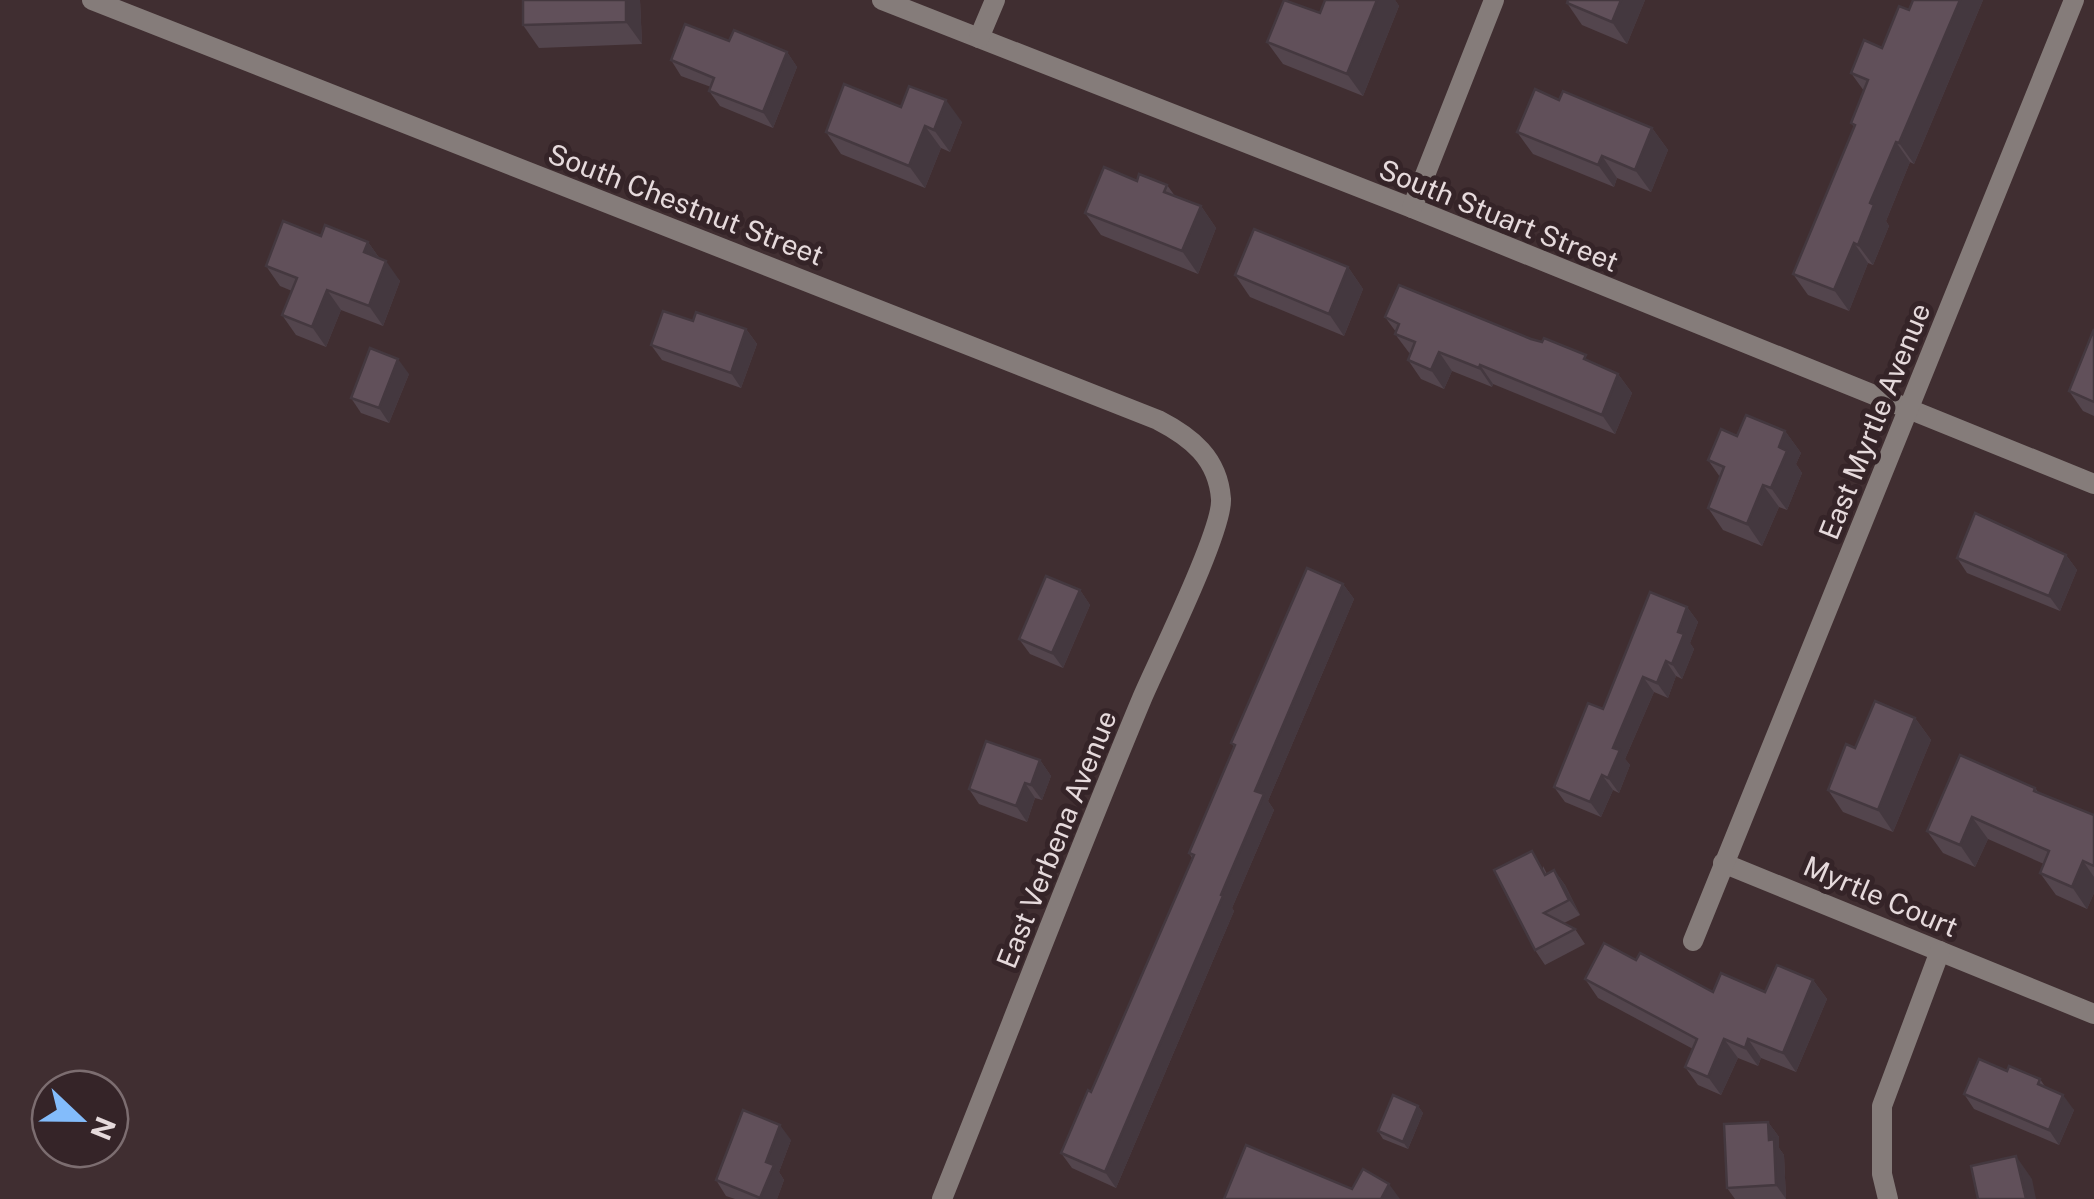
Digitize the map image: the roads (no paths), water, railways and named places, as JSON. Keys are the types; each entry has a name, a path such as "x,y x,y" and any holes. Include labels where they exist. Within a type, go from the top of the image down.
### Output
{"street":[{"name":"South Chestnut Street","path":"92,0 1158,420 1190,437 1212,464 1222,501"},
{"name":"South Stuart Street","path":"882,0 1412,208 2094,484"},
{"path":"979,38 995,0"},
{"path":"1412,208 1494,0"},
{"name":"East Myrtle Avenue","path":"1724,863 2074,0"},
{"name":"East Verbena Avenue","path":"942,1199 1212,534 1222,501"},
{"path":"1693,941 1724,863"},
{"name":"Myrtle Court","path":"1724,863 2094,1014"},
{"path":"1888,1199 1882,1174 1882,1106 1940,951"}]}
